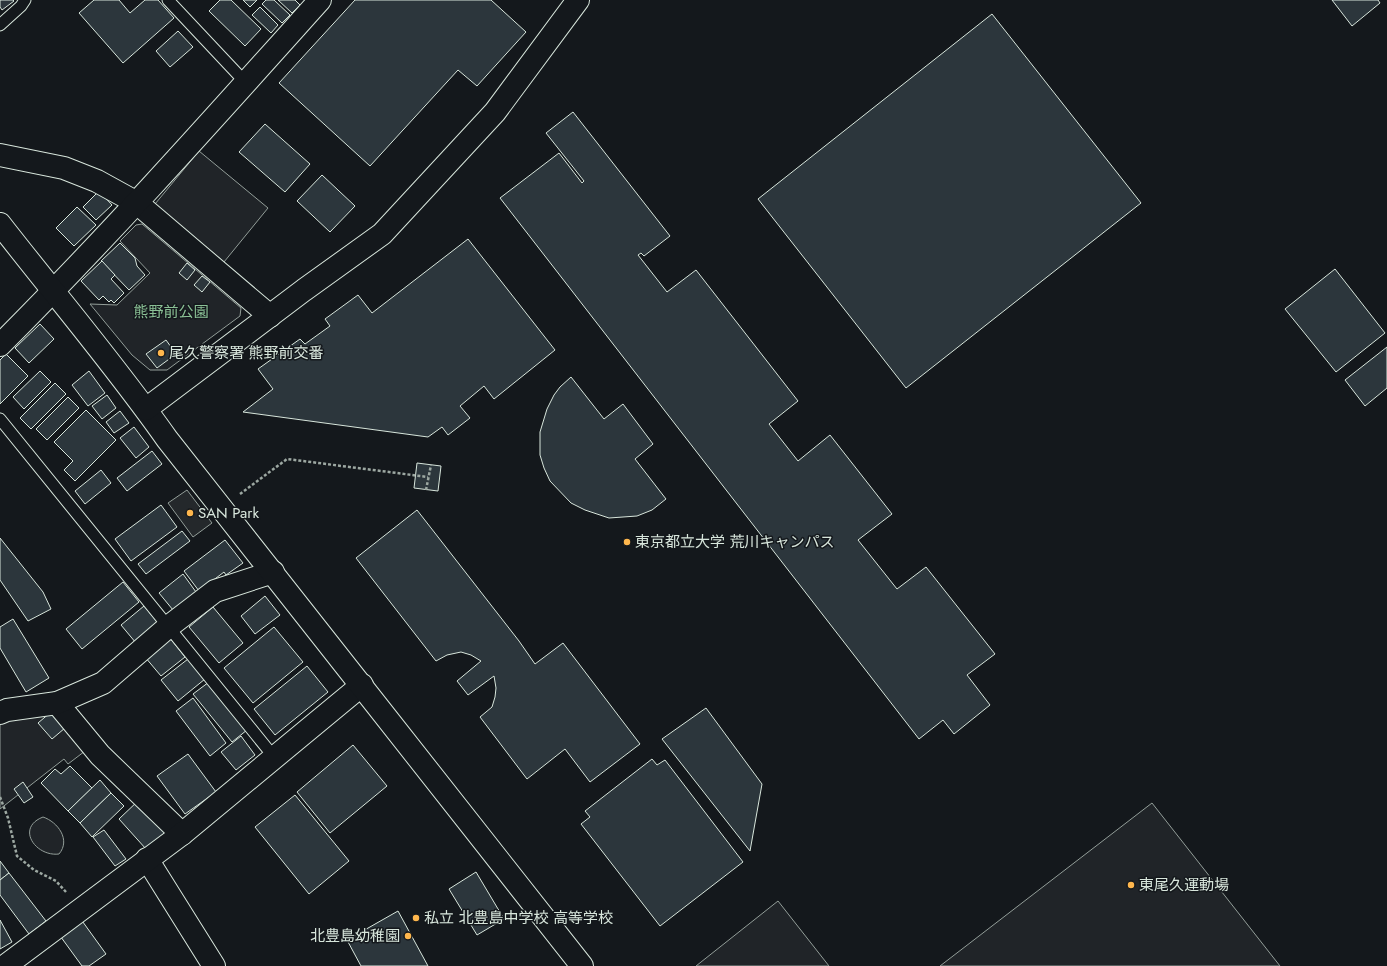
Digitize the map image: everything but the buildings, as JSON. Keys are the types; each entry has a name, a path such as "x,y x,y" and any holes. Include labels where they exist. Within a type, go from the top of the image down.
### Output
{"street":[{"path":"0,345 54,291 137,203 320,0"},
{"path":"146,409 382,234 495,112 578,0"},
{"path":"0,155 64,168 97,181 137,203 270,316"},
{"path":"0,224 146,409 167,439 362,684 474,830 582,966"},
{"path":"0,713 7,710 57,703 103,683 168,627 215,591 273,572"},
{"path":"5,966 182,834 362,684"},
{"path":"57,703 100,755 182,834"},
{"path":"147,859 214,966"}],"lane":[{"path":"0,25 21,6 24,0"},
{"path":"168,0 246,83"},
{"path":"0,419 274,757"}],"path":[{"path":"239,494 287,459 428,477"},
{"path":"426,490 431,465"},
{"path":"0,797 8,818 17,856 34,870 56,881 82,908"}],"green space":[{"path":"199,151 268,208 224,262 155,204"},
{"name":"熊野前公園","path":"142,224 241,308 240,316 167,370 150,370 132,355 90,304 117,305 150,273 120,241 136,225"},
{"path":"52,711 89,748 68,764 64,759 0,809 0,723"},
{"name":"東尾久運動場","path":"1152,803 1280,966 940,966"},
{"path":"43,817 54,823 61,832 64,843 59,854 51,854 43,851 36,847 32,841 30,828 35,822"},
{"path":"778,901 829,966 696,966"}],"shaded area":[{"name":"SAN Park","path":"187,490 212,523 193,537 168,503"}],"place":[{"name":"尾久警察署 熊野前交番","path":"161,353"},
{"name":"SAN Park","path":"190,513"},
{"name":"東京都立大学 荒川キャンパス","path":"627,542"},
{"name":"東尾久運動場","path":"1131,885"},
{"name":"私立 北豊島中学校 高等学校","path":"416,918"},
{"name":"北豊島幼稚園","path":"408,936"}]}
